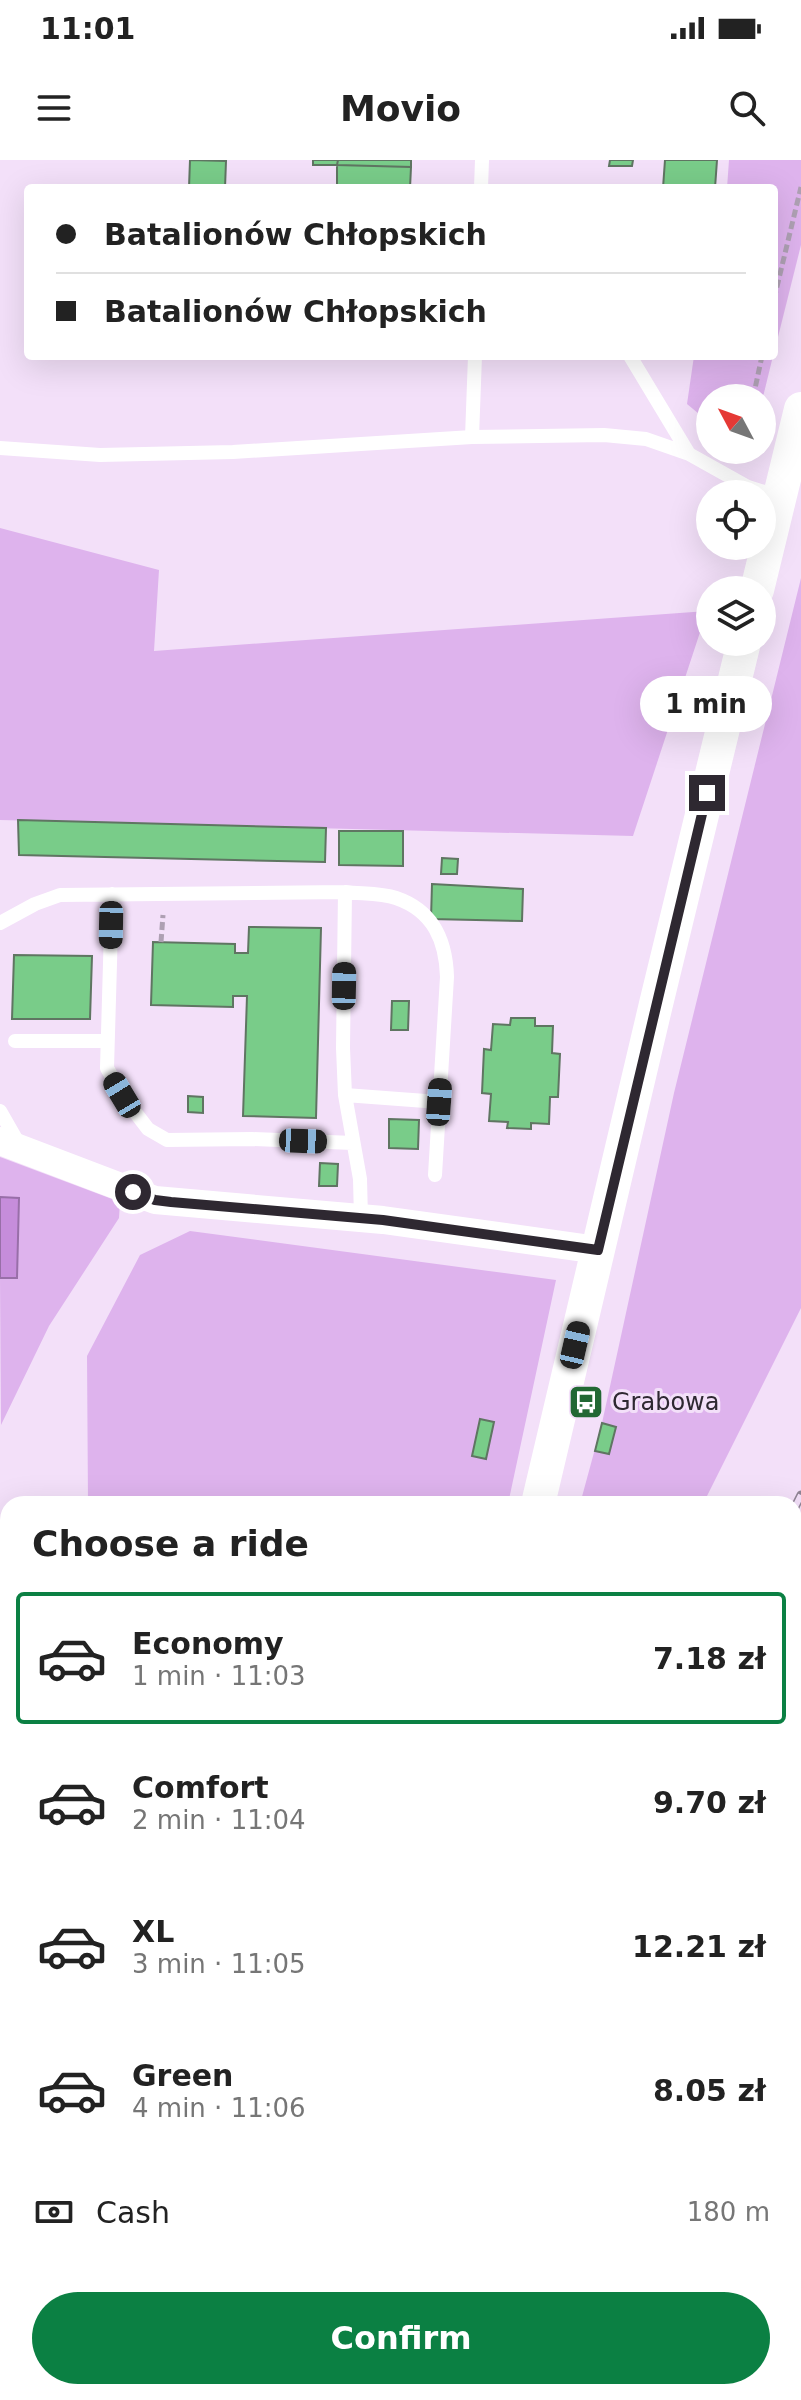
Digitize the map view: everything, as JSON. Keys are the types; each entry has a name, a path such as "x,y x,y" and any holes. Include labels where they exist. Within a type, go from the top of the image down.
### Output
{"street":[{"path":"760,576 801,409"},
{"path":"540,1496 741,656"},
{"path":"11,1145 155,1200 361,1218 598,1250"}],"lane":[{"path":"481,184 482,160"},
{"path":"472,437 475,360"},
{"path":"632,360 689,454"},
{"path":"0,448 100,455 218,452 472,437 604,435 646,439 689,454 748,487 780,497"},
{"path":"345,892 345,1095 360,1179 361,1218"},
{"path":"0,923 35,904 60,895 345,892 394,897 410,904 438,930 447,957 435,1175"},
{"path":"112,894 106,1058 111,1075 137,1116 157,1136 167,1140 353,1143"},
{"path":"15,1041 107,1041"},
{"path":"345,1095 439,1102"},
{"path":"0,1111 11,1145"}],"path":[{"path":"778,282 801,187"},
{"path":"756,384 761,360"}],"shaded area":[{"path":"729,160 801,160 801,245 778,337 778,184 727,184"},
{"path":"693,360 772,360 766,384 696,384 696,411 687,404"},
{"path":"0,528 159,570 154,651 696,612 696,644 633,836 0,820"},
{"path":"801,578 801,1308 707,1496 582,1496 602,1423 674,1093"},
{"path":"0,1157 120,1202 119,1218 49,1326 1,1425 0,1278 16,1278 19,1198 0,1197"},
{"path":"0,1197 19,1198 17,1278 0,1278"},
{"path":"190,1231 556,1280 510,1496 88,1496 87,1356 140,1255"}],"building":[{"path":"190,160 226,161 225,184 189,184"},
{"path":"313,160 338,160 337,165 313,165"},
{"path":"338,160 411,160 411,167 337,165"},
{"path":"610,160 633,160 632,166 609,166"},
{"path":"665,160 717,160 715,184 663,184"},
{"path":"337,165 411,167 410,184 337,184"},
{"path":"18,820 326,828 325,862 19,855"},
{"path":"339,831 403,831 403,866 339,865"},
{"path":"442,858 458,859 457,874 441,874"},
{"path":"432,884 523,889 522,921 431,919"},
{"path":"249,927 321,928 316,1118 243,1116 247,996 233,996 233,1007 151,1005 153,942 235,944 235,953 248,953"},
{"path":"14,955 92,956 90,1019 12,1019"},
{"path":"392,1001 409,1001 408,1030 391,1030"},
{"path":"511,1018 535,1018 535,1026 553,1026 552,1053 560,1054 558,1097 550,1097 549,1124 531,1123 531,1129 507,1128 508,1122 489,1121 491,1094 482,1093 484,1049 491,1050 493,1024 510,1025"},
{"path":"188,1096 203,1097 203,1113 188,1112"},
{"path":"389,1119 419,1120 418,1149 389,1148"},
{"path":"320,1163 338,1164 337,1186 319,1186"},
{"path":"480,1419 494,1422 486,1459 472,1456"},
{"path":"602,1423 616,1427 609,1454 595,1451"}],"place":[{"name":"Grabowa","path":"586,1402"}],"route":[{"path":"133,1192 171,1202 383,1220 598,1250 707,793"}]}
